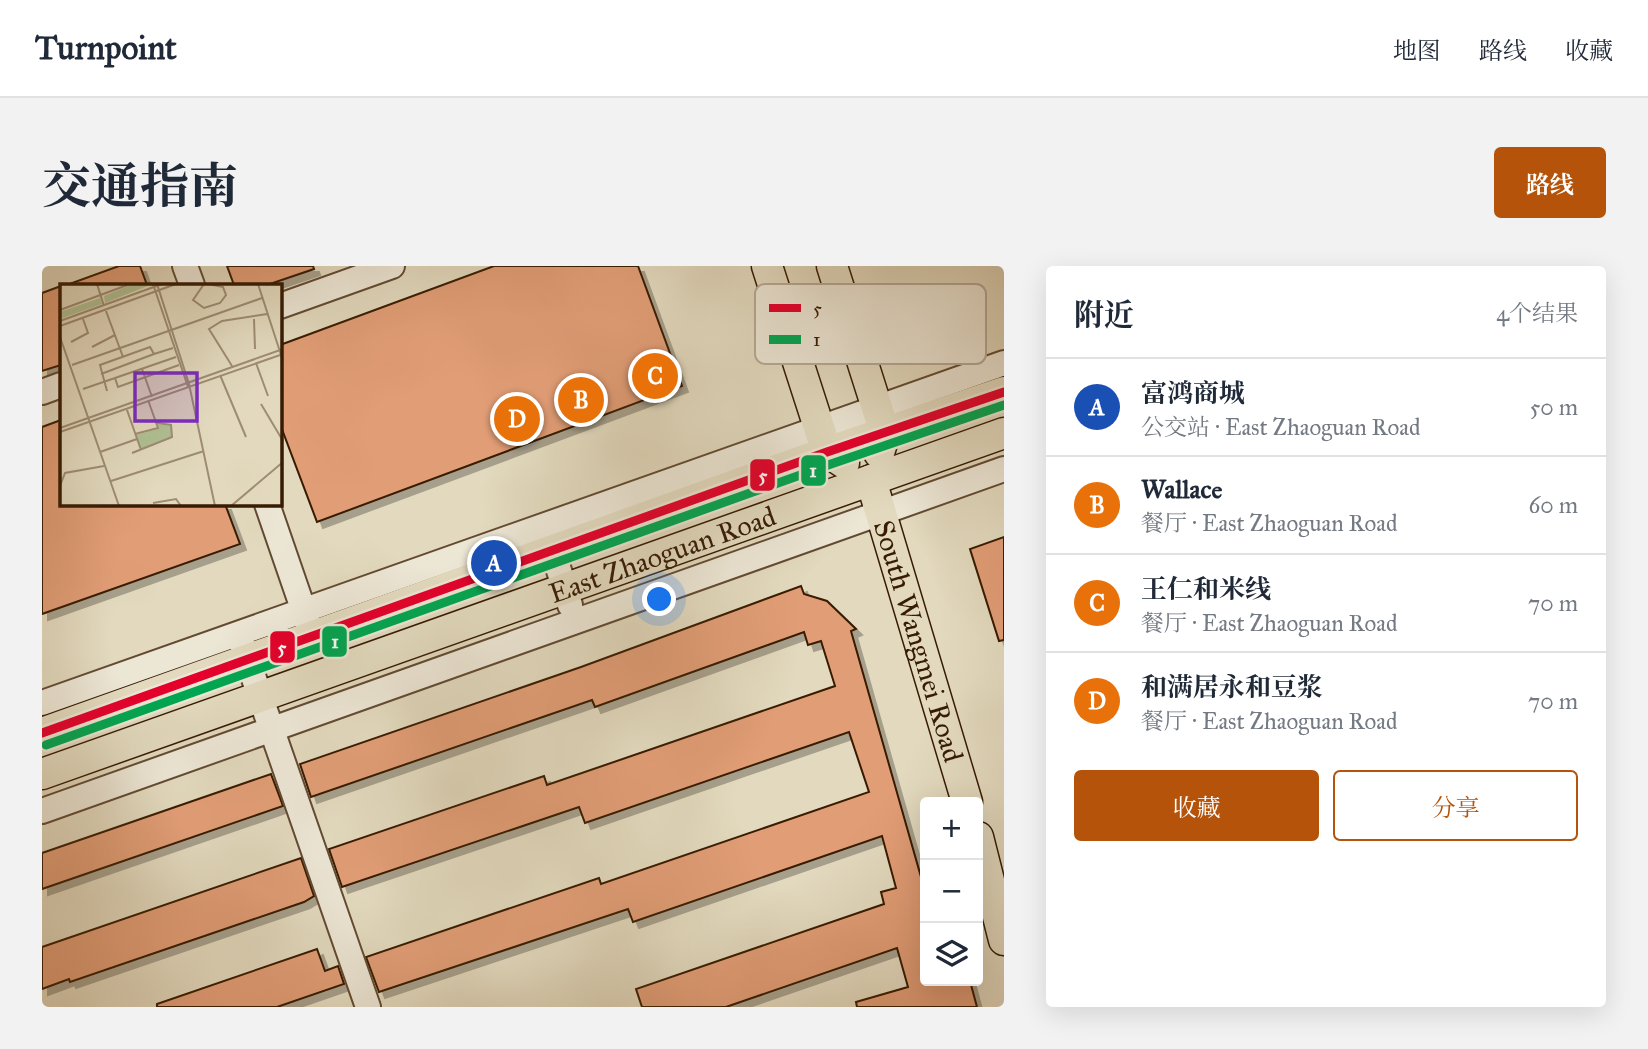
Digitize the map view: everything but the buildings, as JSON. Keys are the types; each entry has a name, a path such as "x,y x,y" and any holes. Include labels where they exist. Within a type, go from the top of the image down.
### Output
{"main road":[{"path":"767,266 773,284"},
{"path":"832,266 838,284"},
{"path":"799,364 823,440 870,480 881,421 863,364"},
{"name":"East Zhaoguan Road","path":"42,733 243,647 823,440 881,421 1004,392"},
{"name":"East Zhaoguan Road","path":"42,774 1004,433"},
{"name":"South Wangmei Road","path":"870,480 965,797"},
{"path":"983,857 1004,940"}],"street":[{"path":"185,266 192,284"},
{"path":"282,305 392,266"},
{"path":"881,421 1004,363"},
{"path":"42,392 60,385"},
{"path":"42,811 1004,469"},
{"path":"268,506 308,624"},
{"path":"549,538 575,620"},
{"path":"42,703 243,647 368,1007"}],"transit line":[{"name":"5","path":"42,733 827,452 1004,392"},
{"name":"1","path":"46,745 831,464 1004,405"}],"place":[{"name":"王仁和米线","path":"655,376"},
{"name":"Wallace","path":"581,400"},
{"name":"和满居永和豆浆","path":"517,419"},
{"name":"富鸿商城","path":"494,563"}]}
